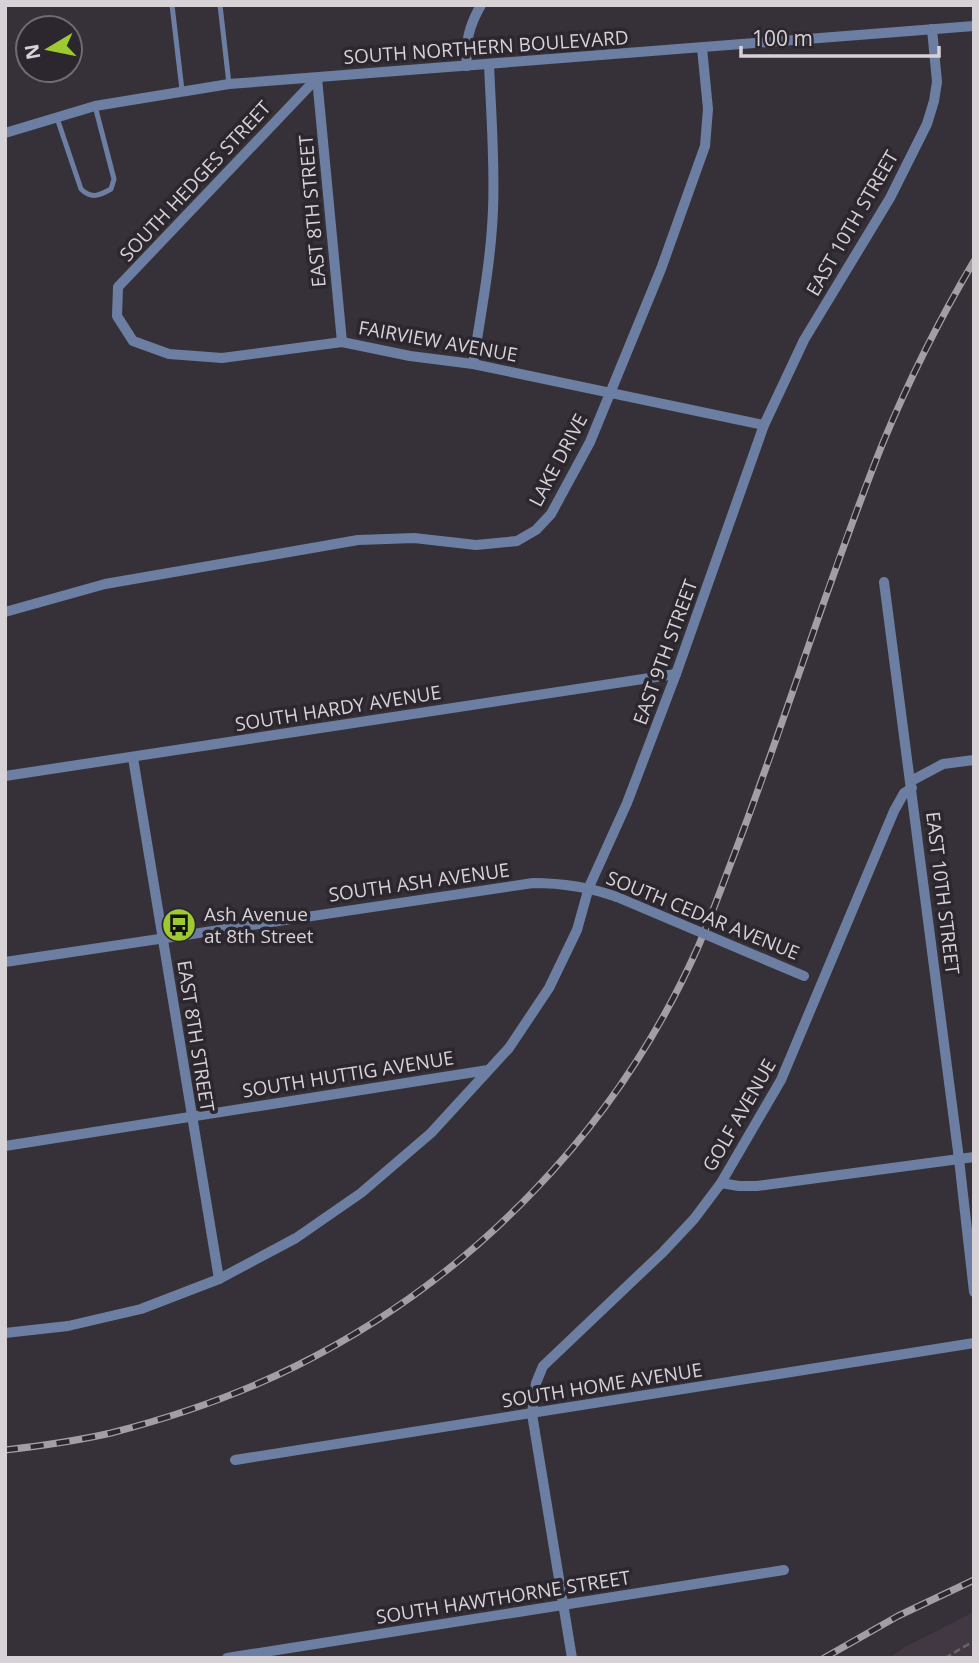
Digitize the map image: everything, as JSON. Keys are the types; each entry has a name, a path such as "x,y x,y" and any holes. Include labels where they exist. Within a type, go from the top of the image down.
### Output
{"street":[{"path":"467,66 465,47 470,23 481,5"},
{"name":"SOUTH NORTHERN BOULEVARD","path":"5,133 95,106 229,84 974,26"},
{"name":"EAST 10TH STREET","path":"764,425 804,340 890,198 927,124 937,82 932,29"},
{"name":"LAKE DRIVE","path":"5,612 105,584 358,540 414,538 477,545 517,541 536,530 551,514 590,442 661,269 705,146 708,110 702,48"},
{"path":"472,364 485,292 493,213 489,65"},
{"name":"SOUTH HEDGES STREET","path":"117,316 118,288 317,78"},
{"name":"EAST 8TH STREET","path":"317,78 342,342"},
{"name":"FAIRVIEW AVENUE","path":"117,316 133,341 169,354 222,358 342,342 410,356 472,364 764,425"},
{"name":"EAST 9TH STREET","path":"589,887 627,803 676,674 764,425"},
{"name":"EAST 10TH STREET","path":"884,582 974,1292"},
{"name":"SOUTH HARDY AVENUE","path":"5,776 676,674"},
{"name":"EAST 8TH STREET","path":"133,758 219,1279"},
{"path":"911,785 943,764 974,760"},
{"name":"GOLF AVENUE","path":"531,1414 536,1383 543,1366 663,1252 694,1219 721,1183 781,1080 894,811 911,785"},
{"name":"SOUTH ASH AVENUE","path":"5,961 533,883 589,887"},
{"name":"SOUTH CEDAR AVENUE","path":"5,1333 68,1326 141,1309 219,1279 296,1238 361,1193 431,1133 509,1048 549,988 577,930 589,887 823,983"},
{"name":"SOUTH HUTTIG AVENUE","path":"5,1146 488,1070"},
{"path":"721,1183 757,1186 974,1157"},
{"name":"SOUTH HOME AVENUE","path":"235,1460 974,1343"},
{"path":"531,1414 572,1658"},
{"name":"SOUTH HAWTHORNE STREET","path":"227,1658 784,1570"}],"lane":[{"path":"172,5 182,90"},
{"path":"220,5 229,84"},
{"path":"57,118 81,188 86,194 93,196 103,194 111,189 114,179 95,106"}],"path":[{"path":"945,1658 974,1641"}],"shaded area":[{"path":"974,1612 974,1658 889,1658 905,1647"}],"railway":[{"path":"5,1450 85,1438 134,1427 228,1396 296,1366 361,1330 422,1289 480,1242 533,1191 582,1136 626,1076 665,1013 698,947 753,804 843,547 882,445 902,398 974,261"},
{"path":"824,1658 898,1616 974,1580"}],"place":[{"name":"Ash Avenue at 8th Street","path":"179,925"}]}
